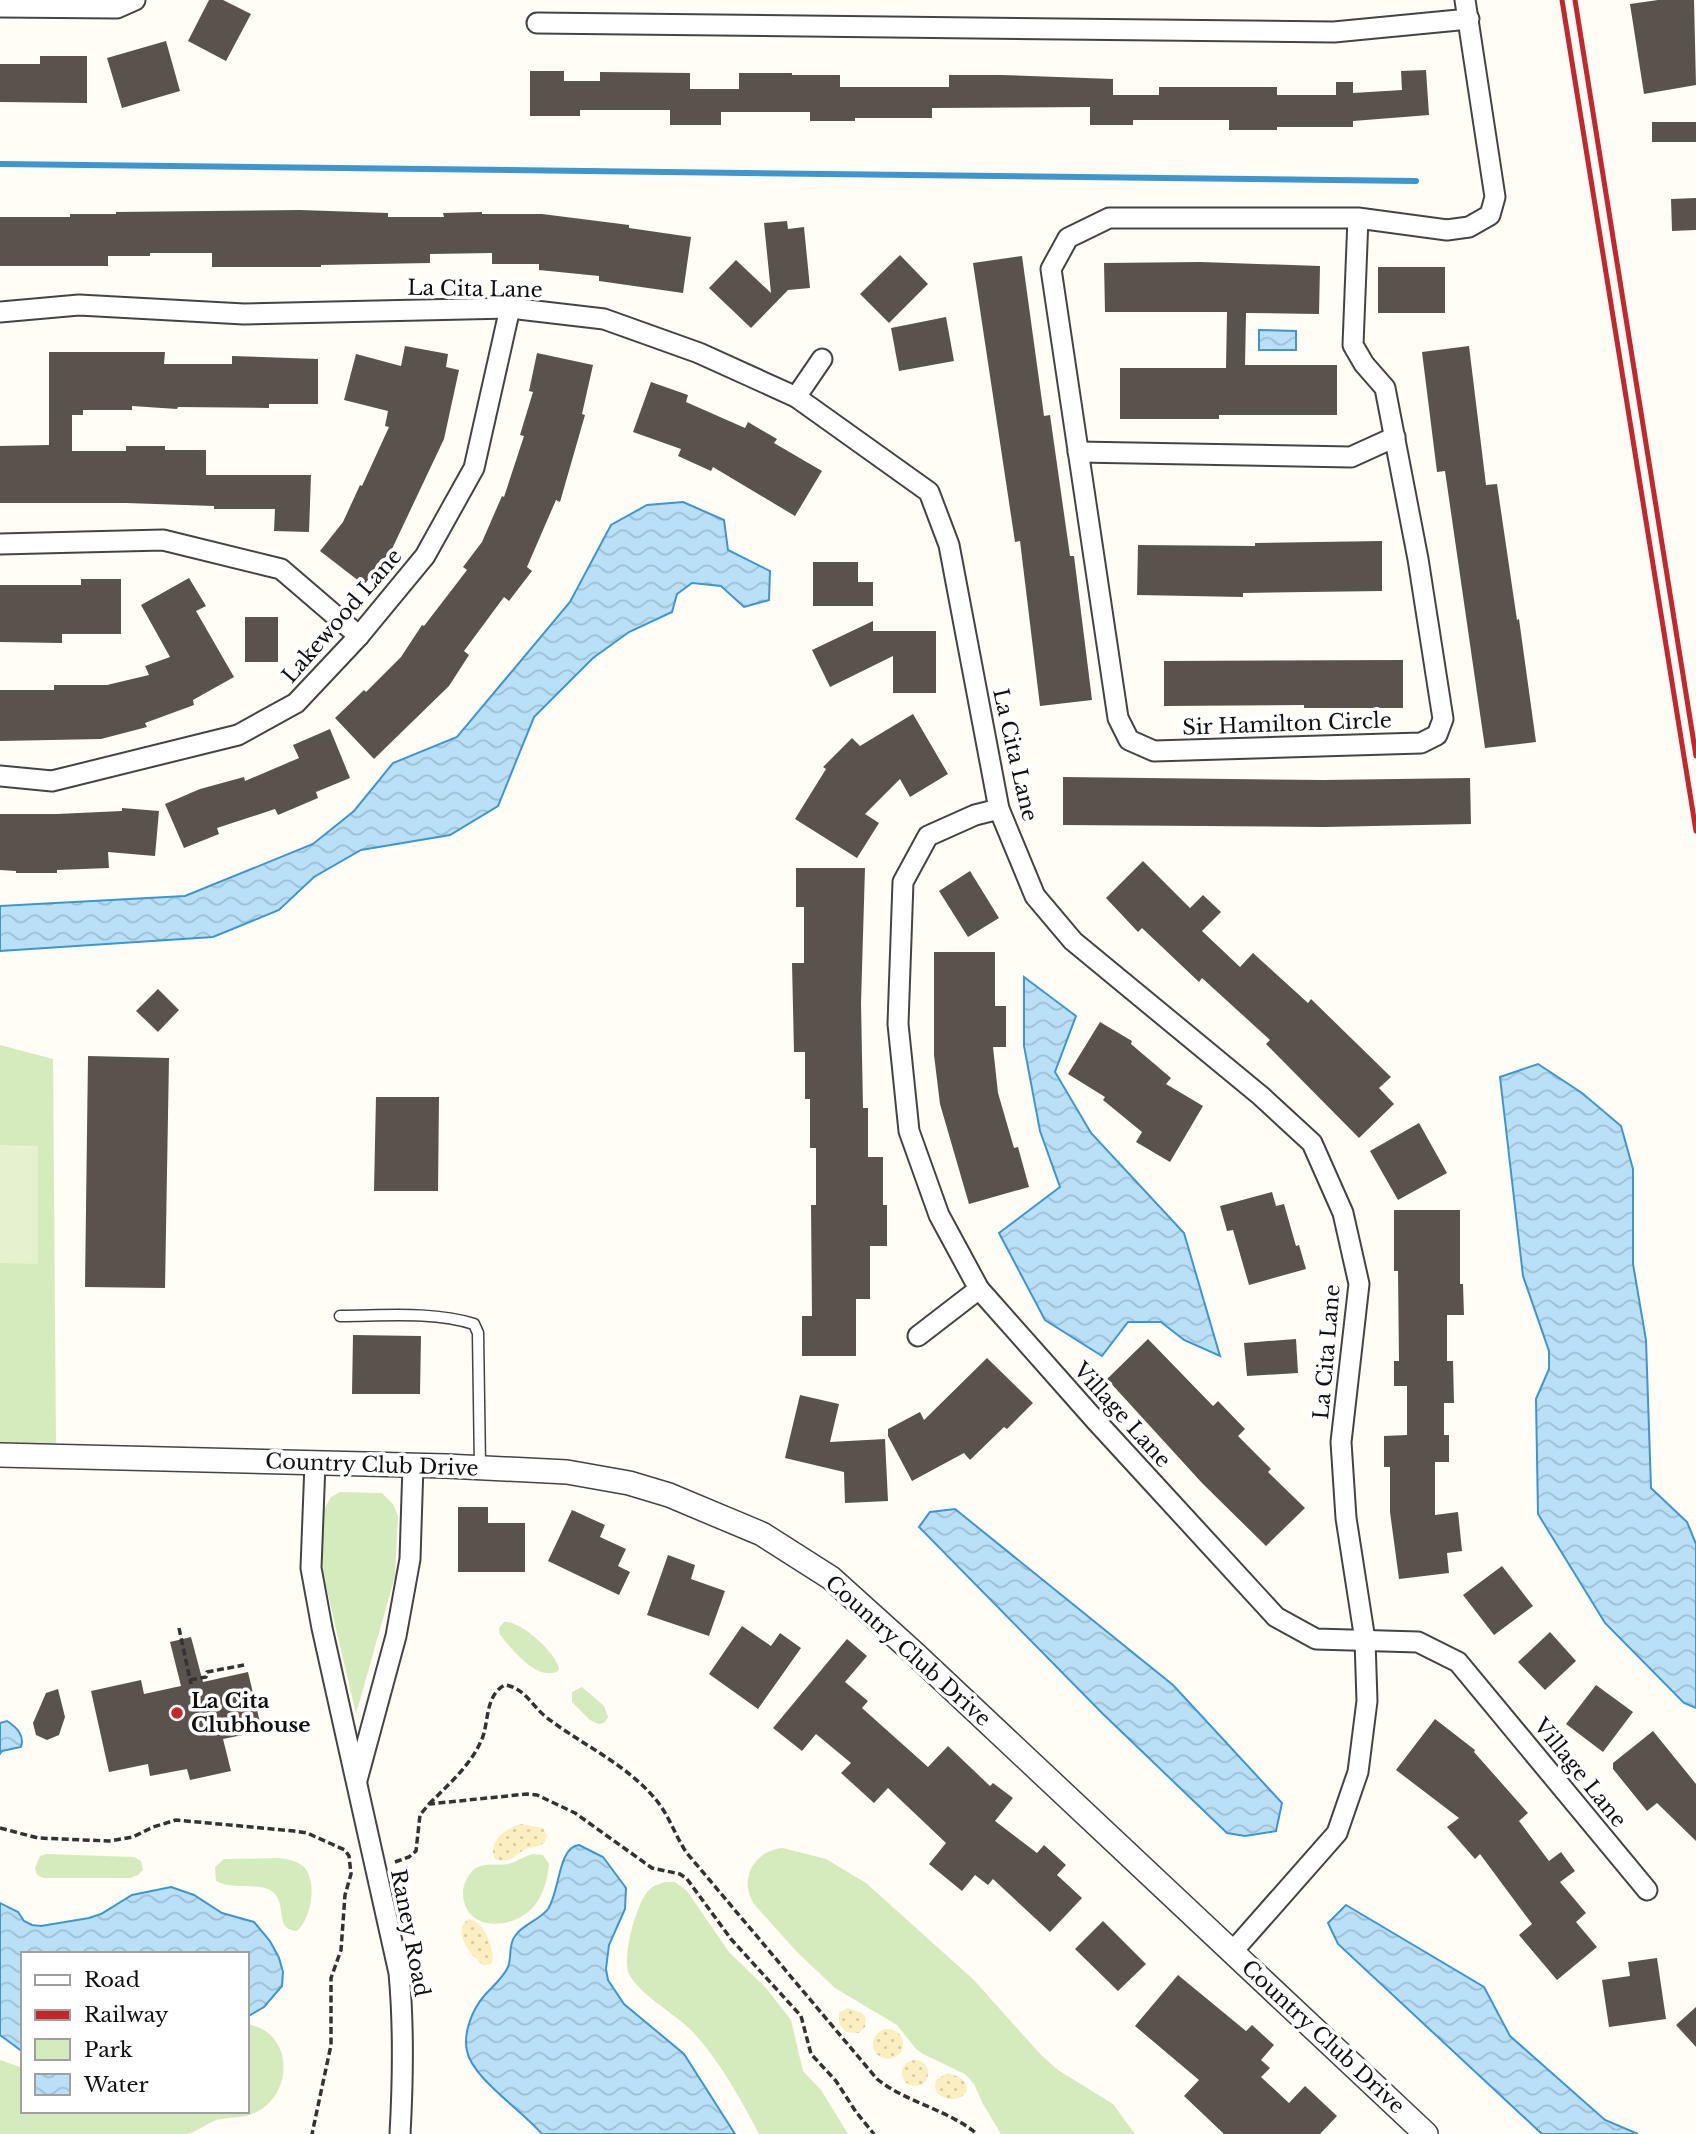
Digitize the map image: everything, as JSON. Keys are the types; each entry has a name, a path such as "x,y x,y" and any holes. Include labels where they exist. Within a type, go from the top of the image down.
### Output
{"street":[{"path":"0,7 117,8 135,0"},
{"path":"537,23 1334,32 1467,10"},
{"name":"Sir Hamilton Circle","path":"1358,218 1353,345 1364,364 1385,388 1418,559 1443,719 1437,735 1421,743 1154,751 1129,740 1118,718 1051,269 1068,238 1110,218 1358,218 1447,230 1469,227 1490,215 1495,197 1467,10"},
{"name":"La Cita Lane","path":"0,312 79,304 244,314 510,308 604,319 699,353 796,397 929,492 949,545 999,809 1035,895 1073,941 1251,1088 1312,1143 1343,1213 1359,1284 1341,1442 1346,1518 1365,1640 1367,1701 1358,1772 1337,1833 1233,1951"},
{"name":"Lakewood Lane","path":"0,776 52,781 238,735 296,703 359,636 425,556 474,468 510,308"},
{"path":"796,397 821,359"},
{"path":"1078,452 1351,457 1395,438"},
{"path":"0,544 163,540 281,569 359,636"},
{"name":"Village Lane","path":"999,809 975,814 928,836 903,882 898,1024 909,1131 939,1215 979,1289 1276,1617 1316,1640 1418,1642 1458,1661 1647,1890"},
{"path":"918,1336 979,1289"},
{"name":"Country Club Drive","path":"0,1455 413,1465 567,1472 629,1483 681,1500 762,1534 831,1578 913,1652 1426,2134"},
{"name":"Raney Road","path":"315,1463 312,1568 322,1628 399,1973 403,2076 400,2134"},
{"name":"Raney Road","path":"356,1784 396,1636 410,1559 413,1465"}],"lane":[{"path":"340,1316 415,1317 462,1320 474,1324 478,1333 480,1468"}],"path":[{"path":"179,1628 191,1682 206,1677 207,1672 244,1665"},
{"path":"374,1865 401,1861 416,1851 420,1815 472,1759 483,1737 492,1697 497,1689 505,1685 521,1691 544,1716 605,1756 655,1798 694,1862 877,2079 898,2093 959,2120 977,2134"},
{"path":"429,1804 527,1794 537,1796 575,1813 652,1868 680,1874 687,1879 731,1939 801,2016 811,2054 836,2081 874,2134"},
{"path":"0,1828 38,1838 109,1840 133,1837 176,1820 294,1831 345,1850 349,1856 351,1874 345,1895 341,1950 331,1978 331,2045 312,2134"}],"green space":[{"path":"0,1045 53,1059 56,1444 0,1443"},
{"path":"0,1145 38,1146 38,1264 0,1263"},
{"path":"340,1492 382,1493 393,1504 398,1516 395,1576 356,1714 323,1573 322,1513 331,1497"},
{"path":"504,1622 519,1626 536,1638 556,1661 558,1671 542,1672 526,1662 500,1635 499,1628"},
{"path":"582,1687 604,1706 608,1717 604,1723 598,1724 590,1720 572,1702 572,1692"},
{"path":"783,1848 826,1859 866,1883 974,1980 1041,2055 1058,2070 1113,2104 1135,2134 1001,2134 974,2084 965,2074 923,2054 897,2025 835,1988 796,1951 754,1904 748,1885 752,1868 764,1854"},
{"path":"533,1854 543,1855 549,1864 548,1874 541,1896 526,1914 515,1920 491,1924 471,1915 465,1905 463,1891 464,1884 473,1870 484,1865 508,1864"},
{"path":"40,1856 134,1857 141,1861 143,1870 130,1878 44,1878 37,1875 35,1868"},
{"path":"224,1859 291,1860 304,1867 311,1882 309,1909 297,1931 290,1930 283,1922 278,1898 269,1889 216,1881 215,1867"},
{"path":"665,1882 675,1882 687,1891 729,1952 766,1988 791,2020 803,2071 821,2090 848,2134 759,2134 712,2055 685,2024 634,1982 629,1974 627,1956 636,1917 645,1895 650,1889"},
{"path":"248,2024 263,2030 274,2039 284,2066 282,2081 266,2106 252,2114 217,2120 187,2134 0,2134 0,2060 21,2067 21,2113 248,2113"}],"sand":[{"path":"521,1824 543,1828 547,1835 545,1842 525,1849 510,1860 495,1859 494,1846 499,1836"},
{"path":"468,1919 479,1924 488,1937 492,1952 491,1964 483,1965 479,1962 464,1942 462,1926"},
{"path":"848,2008 862,2013 866,2018 865,2027 859,2033 846,2032 839,2024 839,2013"},
{"path":"888,2029 899,2033 903,2044 899,2055 888,2059 877,2055 873,2044 877,2033"},
{"path":"915,2060 924,2064 928,2073 924,2082 915,2086 906,2082 902,2073 906,2064"},
{"path":"948,2073 966,2083 967,2091 957,2099 949,2099 937,2093 937,2079"}],"water":[{"path":"1259,330 1296,331 1296,350 1259,350"},
{"path":"683,502 724,520 728,550 770,571 769,600 744,607 721,586 692,583 677,594 672,612 629,632 593,658 534,717 498,806 450,835 361,850 314,877 279,910 213,937 0,951 0,906 185,896 313,844 354,811 393,763 457,737 570,602 611,525 647,505"},
{"path":"1024,977 1076,1016 1055,1072 1091,1133 1184,1233 1220,1356 1184,1340 1161,1322 1128,1322 1102,1356 1045,1320 999,1233 1060,1187 1040,1131 1024,1046"},
{"path":"1538,1064 1582,1093 1621,1126 1633,1169 1633,1264 1646,1340 1651,1488 1687,1522 1696,1544 1696,1708 1684,1703 1605,1623 1538,1514 1536,1399 1549,1369 1549,1351 1523,1276 1500,1077"},
{"path":"955,1509 1173,1685 1282,1803 1276,1831 1245,1836 1227,1833 1102,1713 919,1527 930,1512"},
{"path":"7,1721 19,1732 22,1743 21,1747 2,1751 0,1754 0,1723"},
{"path":"579,1845 603,1857 626,1888 625,1909 609,1945 606,1969 608,1980 624,2004 684,2054 735,2134 542,2134 488,2083 471,2061 466,2037 472,2015 484,1996 506,1971 515,1936 548,1909 563,1861 572,1848"},
{"path":"171,1887 194,1895 222,1913 254,1922 270,1941 279,1958 283,1972 282,1986 264,2007 248,2016 248,1952 21,1952 21,2051 0,2035 0,1903 18,1912 24,1921 41,1926 101,1914 132,1895"},
{"path":"1346,1905 1484,1987 1510,2036 1605,2120 1638,2134 1542,2134 1338,1944 1328,1923"}],"building":[{"path":"209,0 223,0 251,14 226,61 188,41"},
{"path":"1658,0 1694,0 1696,85 1644,94 1630,4"},
{"path":"166,41 180,91 122,108 107,58"},
{"path":"40,56 87,56 87,103 0,102 0,64 40,64"},
{"path":"1426,70 1429,115 1353,121 1353,127 1229,130 1229,120 1133,120 1133,125 1090,125 1090,107 932,108 932,118 855,118 855,121 810,121 810,112 721,112 721,125 670,125 670,110 580,110 580,116 530,116 530,71 564,71 564,81 600,81 600,72 690,73 690,89 739,89 739,73 792,73 840,75 840,87 949,87 949,75 1001,75 1113,79 1113,95 1159,95 1159,87 1277,87 1277,95 1336,95 1336,82 1353,82 1353,93 1402,90 1401,71"},
{"path":"1652,122 1696,122 1696,142 1652,142"},
{"path":"1696,198 1696,230 1672,231 1671,199"},
{"path":"300,210 388,213 388,217 444,217 443,213 482,212 542,214 629,225 629,228 691,237 683,293 599,281 599,276 539,270 539,264 492,264 492,253 430,254 430,263 321,267 212,267 212,253 108,256 108,266 0,266 0,217 70,217 70,214 116,212"},
{"path":"787,221 788,229 804,227 810,288 788,290 751,328 709,288 736,260 771,293 764,223"},
{"path":"900,255 928,284 889,323 860,294"},
{"path":"1022,256 1044,416 1050,415 1070,556 1074,556 1092,700 1040,706 1020,541 1015,542 973,263"},
{"path":"1201,262 1320,266 1319,314 1246,313 1245,365 1337,365 1337,415 1219,415 1219,419 1120,419 1120,368 1226,368 1227,312 1105,312 1104,263"},
{"path":"1378,267 1445,267 1445,313 1378,313"},
{"path":"946,317 954,361 899,371 891,328"},
{"path":"405,346 448,354 446,367 459,370 444,439 392,549 364,585 320,551 343,522 360,485 362,486 389,427 385,426 388,411 344,400 356,354 401,366"},
{"path":"1469,346 1486,485 1497,484 1536,742 1485,748 1445,471 1437,472 1422,352"},
{"path":"49,352 165,352 164,364 232,364 232,356 318,359 318,404 269,404 269,408 177,409 132,406 132,410 83,410 83,415 72,415 72,451 126,451 126,446 206,450 206,475 311,475 309,532 274,531 275,509 214,509 214,506 126,503 0,503 0,446 49,445"},
{"path":"537,353 593,365 582,414 585,415 560,502 556,500 527,567 532,571 509,601 504,597 464,651 469,655 449,686 374,759 335,718 401,657 422,625 424,626 467,570 463,567 482,542 502,496 504,497 524,436 520,435 533,392 529,391"},
{"path":"651,382 688,395 686,402 745,428 748,422 777,439 774,443 822,471 795,516 713,467 711,471 678,456 681,449 633,432"},
{"path":"1382,541 1382,591 1243,593 1243,597 1137,595 1138,545 1255,546 1255,543"},
{"path":"813,562 858,562 858,582 873,582 873,606 813,606"},
{"path":"189,578 206,606 196,611 234,677 193,700 194,705 145,723 147,727 101,739 0,741 0,690 54,690 54,685 107,685 149,675 145,666 170,657 141,605"},
{"path":"81,579 121,579 121,634 62,634 62,643 0,642 0,585 81,585"},
{"path":"245,617 278,617 278,662 245,662"},
{"path":"873,621 873,631 936,631 936,693 893,693 893,656 830,687 812,650"},
{"path":"1403,660 1403,708 1304,708 1304,705 1164,706 1164,661"},
{"path":"913,714 948,774 910,797 900,779 865,814 879,823 857,858 795,819 826,769 823,767 852,738 860,746"},
{"path":"330,729 350,778 316,792 318,798 278,815 275,809 217,828 219,834 184,848 165,804 200,789 244,777 245,781 299,758 293,745"},
{"path":"1063,777 1324,780 1470,778 1471,824 1324,827 1063,825"},
{"path":"122,808 159,811 155,856 108,852 109,868 57,870 57,873 16,873 0,870 0,814 122,811"},
{"path":"1143,861 1190,908 1203,895 1221,912 1202,931 1240,967 1253,953 1308,1003 1311,999 1391,1077 1379,1088 1394,1104 1359,1138 1266,1044 1270,1040 1202,978 1199,982 1142,928 1138,932 1106,898"},
{"path":"796,868 865,868 861,1003 863,1108 868,1108 868,1157 883,1157 883,1205 887,1205 887,1246 870,1246 870,1299 856,1299 856,1356 802,1356 802,1316 812,1316 811,1205 816,1205 816,1148 810,1148 810,1099 805,1099 805,1052 794,1052 792,963 804,963 804,907 796,907"},
{"path":"970,871 999,918 968,937 939,891"},
{"path":"934,952 995,952 995,1006 1006,1006 1006,1047 993,1047 998,1093 1029,1187 969,1204 940,1104 934,1055"},
{"path":"158,989 179,1010 158,1032 136,1011"},
{"path":"1100,1022 1132,1041 1131,1044 1171,1078 1166,1084 1203,1106 1170,1162 1136,1142 1142,1132 1103,1100 1105,1097 1068,1074"},
{"path":"88,1056 169,1058 165,1288 85,1287"},
{"path":"376,1097 439,1097 438,1191 374,1191"},
{"path":"1419,1123 1447,1173 1398,1200 1370,1151"},
{"path":"1272,1192 1276,1206 1284,1204 1306,1269 1249,1285 1233,1230 1227,1231 1220,1206"},
{"path":"1394,1210 1460,1210 1460,1284 1463,1284 1464,1315 1447,1315 1447,1361 1453,1361 1454,1403 1444,1403 1444,1435 1449,1435 1449,1462 1435,1462 1435,1515 1458,1512 1462,1551 1447,1553 1449,1573 1399,1579 1390,1512 1390,1467 1384,1467 1384,1436 1407,1435 1407,1386 1394,1386 1394,1361 1399,1361"},
{"path":"353,1335 421,1336 420,1394 352,1394"},
{"path":"1148,1339 1213,1406 1218,1401 1245,1429 1238,1436 1271,1469 1268,1472 1305,1508 1266,1546 1202,1483 1107,1379"},
{"path":"1296,1339 1298,1373 1247,1376 1244,1343"},
{"path":"987,1358 1033,1403 970,1460 964,1453 912,1481 888,1436 888,1429 920,1412 924,1420"},
{"path":"800,1395 839,1404 830,1442 885,1439 888,1501 845,1503 844,1472 785,1458"},
{"path":"458,1507 488,1507 488,1523 525,1523 525,1572 458,1572"},
{"path":"572,1510 605,1525 600,1537 626,1549 618,1566 630,1572 619,1595 548,1561"},
{"path":"668,1555 695,1565 691,1579 725,1591 709,1636 647,1615"},
{"path":"1502,1566 1533,1606 1494,1635 1463,1595"},
{"path":"742,1626 771,1646 780,1633 801,1648 758,1709 709,1674"},
{"path":"1550,1632 1576,1661 1545,1690 1518,1662"},
{"name":"La Cita Clubhouse","path":"191,1637 203,1682 248,1672 262,1731 223,1739 231,1771 190,1780 187,1769 150,1776 148,1764 109,1772 91,1691 141,1680 144,1694 181,1686 170,1642"},
{"path":"847,1639 867,1656 845,1682 868,1701 862,1708 928,1767 948,1746 990,1786 993,1783 1013,1798 995,1821 1037,1853 1044,1845 1066,1865 1057,1875 1082,1898 1050,1932 993,1879 988,1885 975,1875 962,1891 929,1864 946,1843 888,1788 874,1803 841,1773 851,1763 816,1734 802,1751 773,1728"},
{"path":"1596,1685 1633,1712 1603,1752 1566,1724"},
{"path":"58,1689 65,1717 59,1735 47,1740 36,1735 33,1723 46,1693"},
{"path":"1435,1719 1475,1750 1528,1813 1519,1821 1549,1861 1561,1852 1575,1871 1560,1882 1586,1913 1576,1922 1597,1947 1557,1980 1519,1935 1532,1924 1480,1854 1475,1859 1447,1827 1459,1818 1396,1770"},
{"path":"1653,1731 1696,1784 1696,1841 1657,1803 1647,1811 1613,1769 1613,1763"},
{"path":"1103,1921 1146,1964 1118,1991 1075,1949"},
{"path":"1657,1958 1666,2019 1609,2027 1602,1980 1630,1976 1628,1962"},
{"path":"1178,1975 1246,2031 1252,2025 1274,2045 1261,2060 1270,2068 1261,2077 1289,2103 1305,2086 1337,2116 1320,2134 1224,2134 1184,2096 1199,2080 1135,2026"},
{"path":"1696,2007 1696,2047 1676,2025"}],"waterway":[{"path":"0,164 1416,181"}],"railway":[{"path":"1562,0 1696,831"},
{"path":"1575,0 1696,756"}],"place":[{"name":"La Cita Clubhouse","path":"177,1713"}]}
